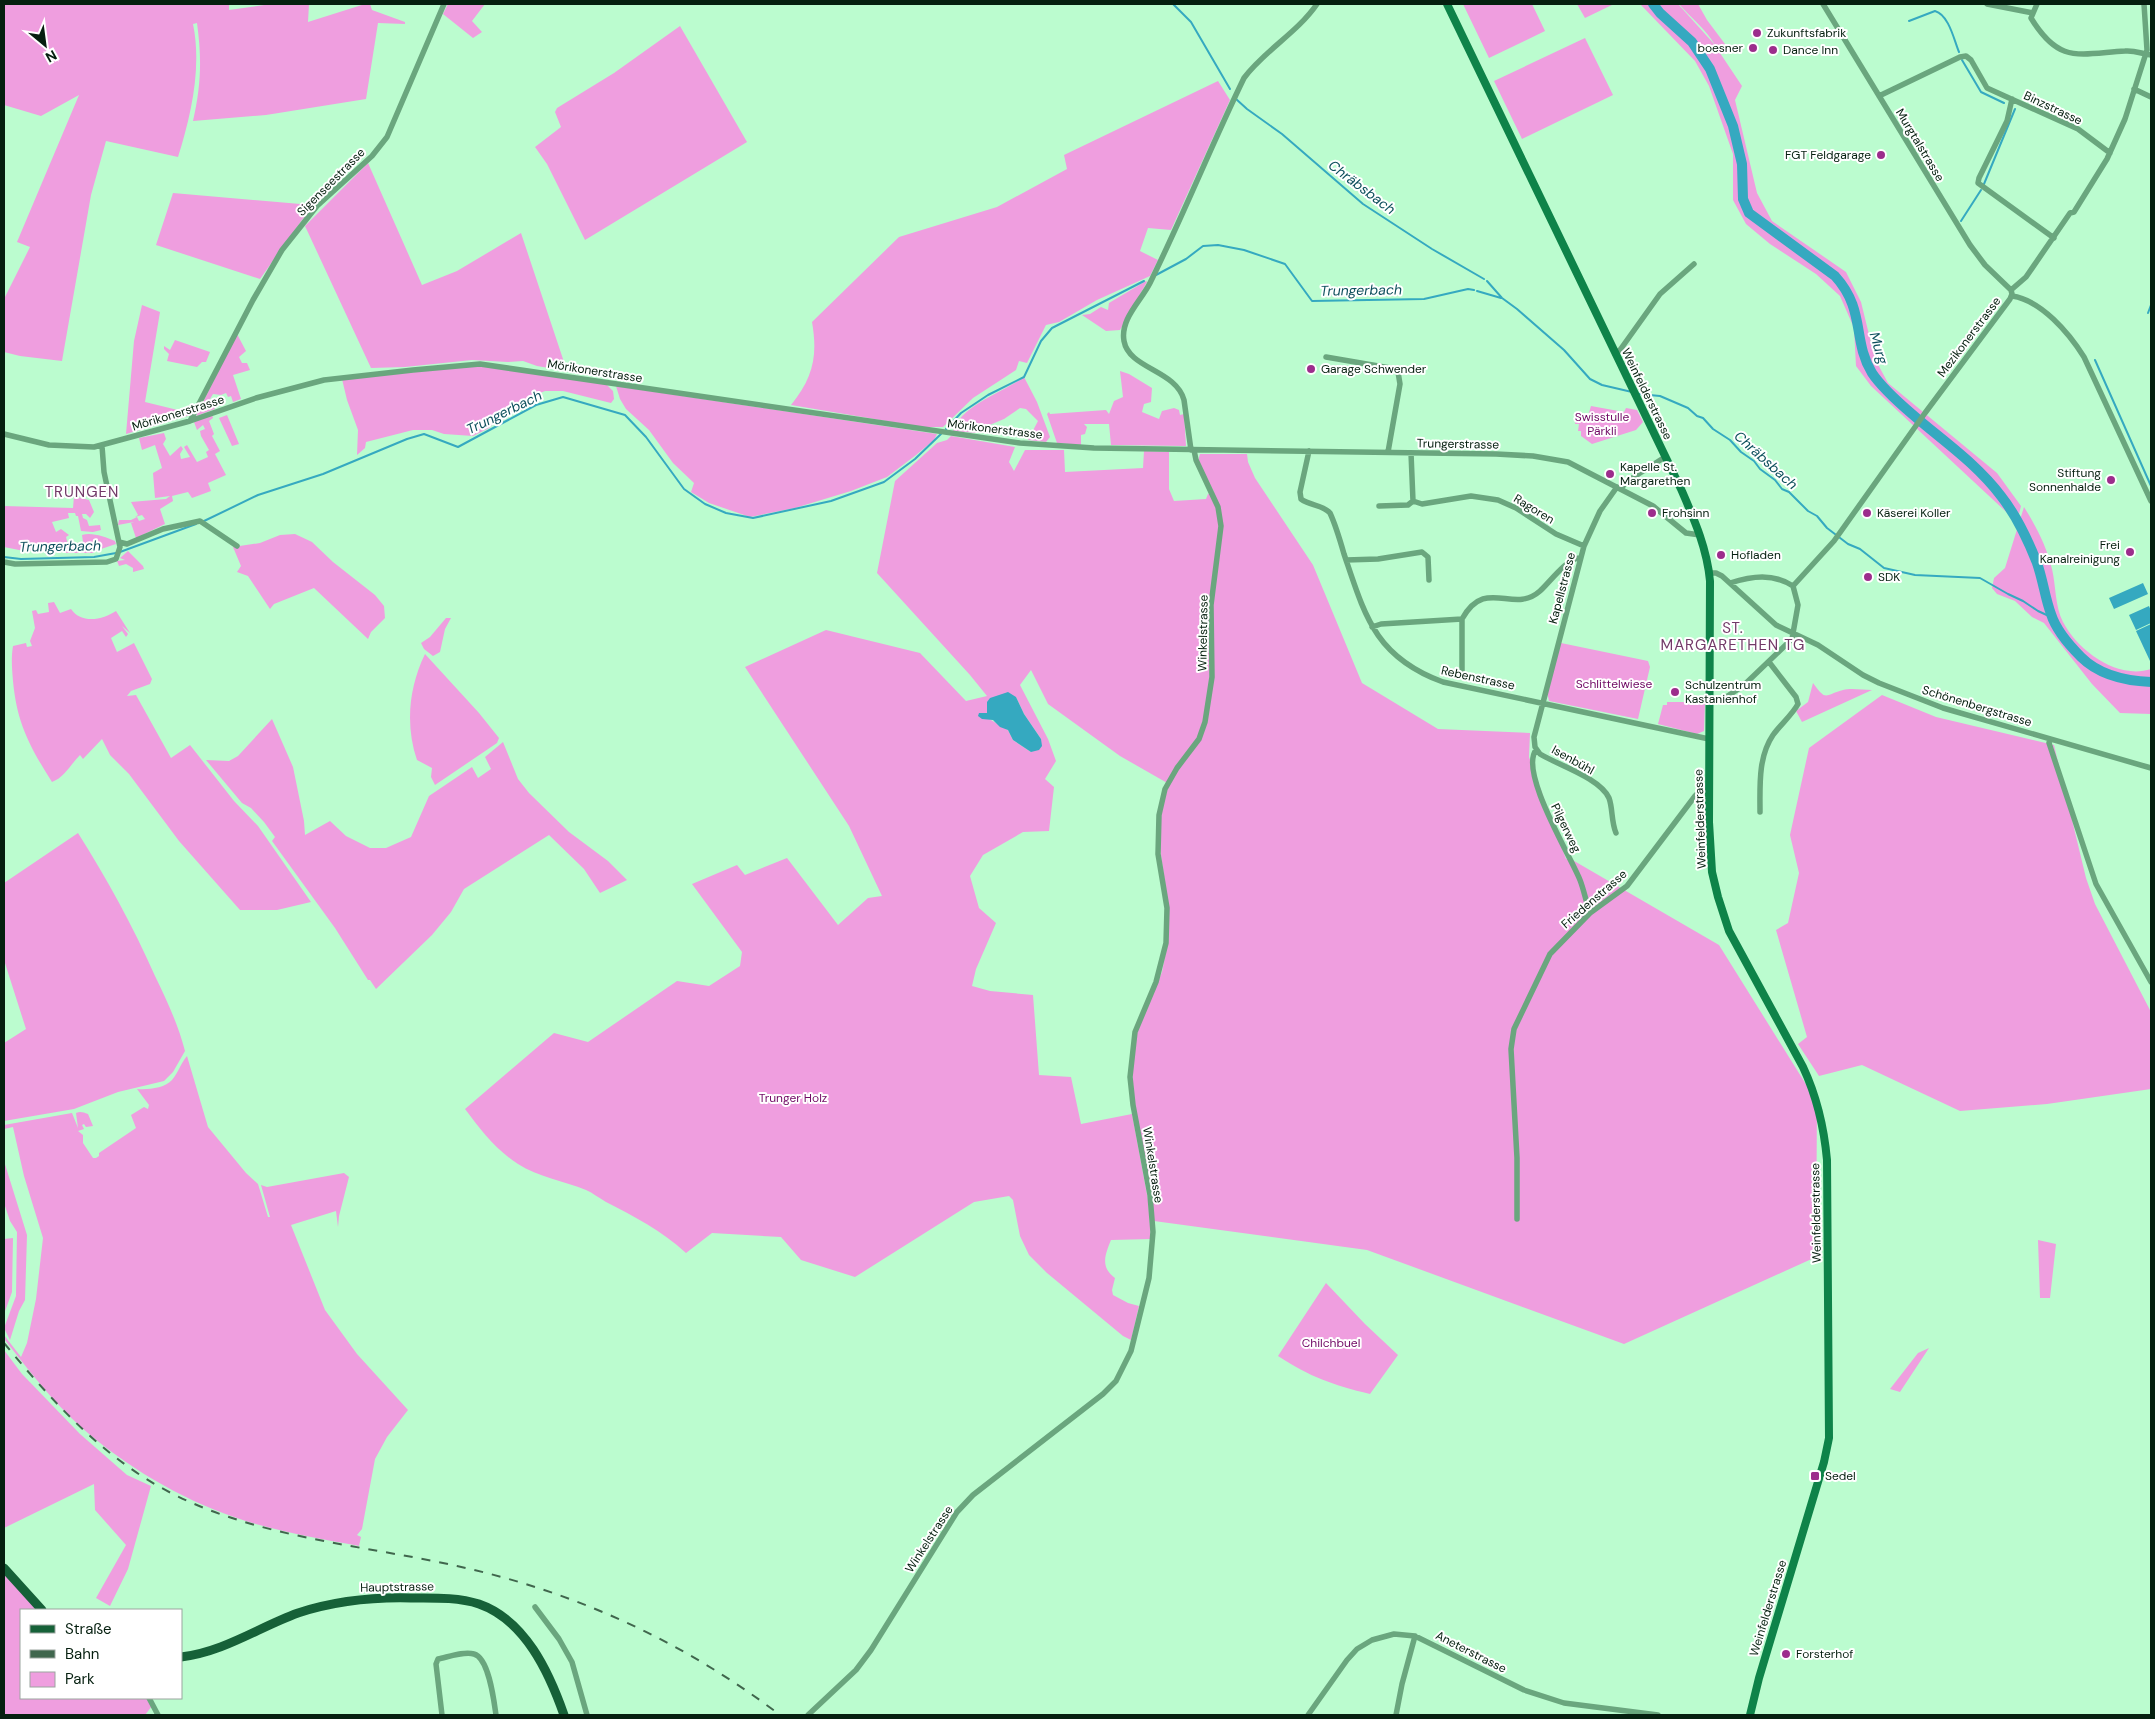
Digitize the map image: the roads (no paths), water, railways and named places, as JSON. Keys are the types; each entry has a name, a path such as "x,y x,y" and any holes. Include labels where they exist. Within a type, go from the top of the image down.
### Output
{"main road":[{"name":"Weinfelderstrasse","path":"1446,4 1636,396 1700,535 1709,573 1710,850 1718,897 1734,940 1803,1067 1813,1089 1823,1124 1826,1160 1830,1392 1828,1438 1824,1462 1759,1678 1750,1715"},
{"path":"4,1568 41,1609"},
{"name":"Hauptstrasse","path":"182,1657 215,1650 287,1618 347,1601 398,1598 464,1601 480,1604 496,1613 524,1638 546,1670 564,1715"}],"street":[{"name":"Sigenseestrasse","path":"190,421 253,300 282,250 317,206 372,156 387,137 444,4"},
{"path":"1192,450 1184,400 1181,393 1175,384 1145,365 1129,352 1124,340 1124,328 1163,255 1244,78 1251,68 1301,23 1317,4"},
{"name":"Murgtalstrasse","path":"1823,4 1984,264 2011,293 2026,299 2049,316 2074,341 2084,357 2151,501"},
{"path":"1987,4 2032,15 2049,43 2062,50 2086,55 2126,51 2139,51 2148,54"},
{"path":"2032,15 2037,4"},
{"name":"Mezikonerstrasse","path":"1794,586 1841,532 2011,293 2026,277 2070,213 2074,212 2110,153 2125,119 2134,89 2148,54 2144,4"},
{"name":"Binzstrasse","path":"1879,96 1964,56 1971,60 1984,86 2078,129 2110,153"},
{"path":"2134,89 2151,97"},
{"path":"2012,100 2007,121 1978,183 2054,238"},
{"path":"1615,354 1620,350 1660,294 1694,264"},
{"path":"1326,357 1390,368 1398,372 1400,384 1388,452"},
{"name":"Mörikonerstrasse","path":"4,434 49,445 102,446 190,421 256,398 324,380 480,364 1020,443 1094,448 1192,450"},
{"path":"4,562 15,564 107,562 117,557 119,544 104,472 102,446"},
{"name":"Trungerstrasse","path":"1192,450 1496,454 1552,458 1568,462 1659,510 1686,533 1700,535"},
{"name":"Winkelstrasse","path":"808,1715 856,1670 957,1512 973,1495 1103,1394 1116,1380 1130,1351 1148,1283 1153,1232 1150,1195 1131,1086 1132,1042 1141,1015 1156,982 1166,943 1167,908 1158,854 1161,807 1165,789 1177,768 1199,739 1205,722 1212,677 1212,605 1220,526 1218,507 1192,450"},
{"name":"Rebenstrasse","path":"1309,451 1300,497 1302,501 1320,506 1329,512 1362,607 1380,639 1396,656 1425,675 1443,682 1709,739"},
{"path":"1411,453 1412,501"},
{"name":"Kapellstrasse","path":"1542,702 1580,558 1597,516 1619,488 1665,457"},
{"name":"Ragoren","path":"1379,506 1408,505 1412,501 1422,504 1471,496 1498,500 1516,508 1556,534 1584,546"},
{"path":"119,544 127,544 163,529 200,521 208,525 219,536 237,546"},
{"path":"1346,560 1378,559 1422,552 1428,557 1429,580"},
{"path":"1462,672 1462,619 1472,604 1484,598 1523,599 1534,596 1572,559 1580,558"},
{"name":"Schönenbergstrasse","path":"1709,573 1716,573 1730,582 1776,626 1818,645 1863,675 1942,708 2151,768"},
{"path":"1710,701 1723,699 1733,693 1790,642 1798,605 1794,586 1776,578 1763,576 1748,577 1730,582"},
{"path":"1372,627 1381,624 1462,619"},
{"path":"1760,812 1761,776 1765,749 1772,736 1798,704 1796,697 1769,662"},
{"name":"Isenbühl","path":"1542,702 1534,737 1536,750 1602,789 1609,800 1616,833"},
{"path":"2050,739 2049,743 2096,884 2151,982"},
{"name":"Pilgerweg","path":"1536,750 1533,755 1534,767 1540,796 1580,879 1590,913"},
{"name":"Friedenstrasse","path":"1517,1219 1517,1158 1511,1049 1514,1029 1550,954 1590,913 1627,886 1695,796 1699,792 1709,790"},
{"path":"535,1607 559,1639 572,1662 587,1715"},
{"name":"Aneterstrasse","path":"1308,1715 1347,1660 1358,1649 1372,1640 1394,1634 1415,1636 1524,1690 1564,1703 1658,1715"},
{"path":"1396,1715 1415,1636"},
{"path":"442,1715 436,1664 438,1659 470,1653 479,1656 484,1663 496,1715"},
{"path":"150,1699 158,1715"}],"water":[{"path":"2143,583 2148,594 2114,609 2109,598"},
{"path":"2149,606 2151,623 2136,630 2129,615"},
{"path":"2151,624 2151,661 2150,661 2136,631"},
{"path":"1008,692 1016,697 1024,714 1041,739 1042,746 1039,750 1031,752 1013,740 1008,730 1000,727 993,720 982,719 978,716 979,713 987,713 987,702 990,698"}],"waterway":[{"name":"Chräbsbach","path":"1173,4 1191,22 1230,89"},
{"name":"Murg","path":"1653,4 1660,13 1692,42 1710,69 1733,126 1742,164 1743,199 1749,213 1835,276 1851,301 1862,349 1876,379 1901,405 1981,473 2001,496 2017,519 2030,546 2039,569 2053,620 2068,643 2096,669 2123,679 2151,682"},
{"path":"1909,21 1935,11 1940,13 1950,28 1959,52"},
{"path":"1962,60 1981,92 2004,103"},
{"name":"Chräbsbach","path":"1236,99 1282,134 1363,204 1432,249 1484,279"},
{"path":"1984,184 2015,109"},
{"path":"1961,221 1981,190"},
{"name":"Trungerbach","path":"1156,275 1186,259 1203,246 1218,245 1244,250 1285,264 1312,301 1424,299 1468,289 1474,290"},
{"name":"Trungerbach","path":"946,429 961,413 988,395 1024,377 1041,341 1052,328 1144,281"},
{"name":"Chräbsbach","path":"1487,281 1502,298 1564,350 1590,379 1602,385 1632,392"},
{"name":"Trungerbach","path":"1477,291 1501,298"},
{"path":"2148,313 2151,305"},
{"path":"2095,360 2151,486"},
{"name":"Chräbsbach","path":"1639,394 1660,396 1688,408 1697,416 1703,418 1713,429 1730,440 1741,452 1754,461 1782,489 1789,492 1808,511 1817,516 1827,528 1848,544 1860,549 1884,568 1915,575 1980,578 2051,617"},
{"name":"Trungerbach","path":"202,522 258,495 323,474 407,439 424,434 458,447 536,405 563,397 625,415 646,437 684,489 705,504 726,513 753,518 831,501 884,482 915,459 941,434"},
{"name":"Trungerbach","path":"120,552 196,524"},
{"name":"Trungerbach","path":"4,557 21,559 94,557 116,553"}],"railway":[{"path":"4,1343 80,1427 123,1463 171,1493 205,1508 275,1530 457,1566 501,1577 586,1605 627,1623 706,1665 780,1715"}],"place":[{"name":"Zukunftsfabrik","path":"1757,33"},
{"name":"boesner","path":"1753,48"},
{"name":"Dance Inn","path":"1773,50"},
{"name":"FGT Feldgarage","path":"1881,155"},
{"name":"Garage Schwender","path":"1311,369"},
{"name":"Kapelle St. Margarethen","path":"1610,474"},
{"name":"Stiftung Sonnenhalde","path":"2111,480"},
{"name":"Frohsinn","path":"1652,513"},
{"name":"Käserei Koller","path":"1867,513"},
{"name":"Frei Kanalreinigung","path":"2130,552"},
{"name":"Hofladen","path":"1721,555"},
{"name":"SDK","path":"1868,577"},
{"name":"Schulzentrum Kastanienhof","path":"1675,692"},
{"name":"Sedel","path":"1815,1476"},
{"name":"Forsterhof","path":"1786,1654"}],"district":[{"name":"TRUNGEN","path":"82,492"},
{"name":"ST. MARGARETHEN TG","path":"1733,636"}],"park label":[{"name":"Swisstulle Pärkli","path":"1602,424"},
{"name":"Schlittelwiese","path":"1614,684"},
{"name":"Trunger Holz","path":"793,1098"},
{"name":"Chilchbuel","path":"1331,1343"}]}
